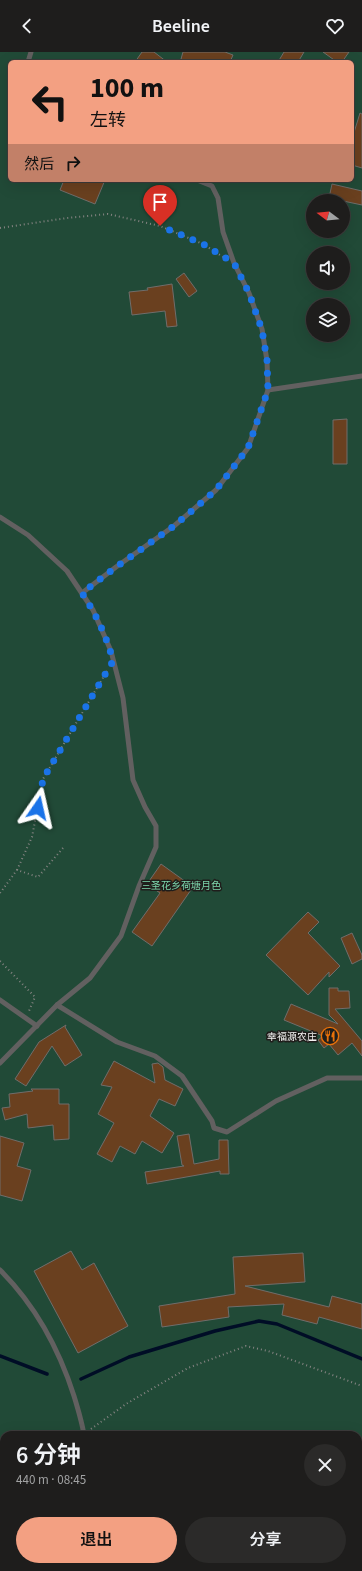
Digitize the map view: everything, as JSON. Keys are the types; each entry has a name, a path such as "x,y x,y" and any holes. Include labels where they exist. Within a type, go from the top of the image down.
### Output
{"lane":[{"path":"82,593 174,526 216,490 248,448 268,390 267,360 262,330 249,293 234,263 223,232 218,198 212,186 202,182"},
{"path":"268,390 362,376"},
{"path":"0,517 28,535 67,571 93,610 111,651 123,698 133,780 145,807 156,826 156,847 138,886 121,936 90,978 57,1005 0,1063"},
{"path":"0,1000 37,1026"},
{"path":"57,1005 117,1042 155,1056 182,1076 212,1121 214,1128 227,1132 276,1101 327,1078 362,1078"},
{"path":"0,1270 15,1285 46,1330 67,1377 83,1431"}],"path":[{"path":"0,228 10,228 67,218 108,214 160,226 203,244 234,263"},
{"path":"0,893 17,870 32,837 43,779 113,661"},
{"path":"17,870 38,878 63,848"},
{"path":"0,961 35,997 26,1019"},
{"path":"89,1431 126,1404 188,1368 246,1346 268,1351 362,1386"}],"green space":[{"name":"三圣花乡荷塘月色","path":"0,52 362,52 362,1431 0,1431"}],"building":[{"path":"142,52 154,52 164,60 136,60"},
{"path":"183,52 225,52 233,55 231,60 181,59"},
{"path":"284,52 304,52 299,60 279,60"},
{"path":"323,52 349,52 343,60 334,60"},
{"path":"360,113 362,114 362,168 354,166 354,132"},
{"path":"63,182 104,182 95,204 60,190"},
{"path":"332,184 362,191 362,205 350,202 350,194 330,194"},
{"path":"184,273 197,291 189,297 176,279"},
{"path":"172,284 177,326 167,327 165,311 132,315 129,292 148,290 147,288"},
{"path":"347,419 347,464 333,464 333,420"},
{"path":"161,864 193,887 152,946 132,932 160,893 147,884"},
{"path":"308,912 319,922 308,933 340,966 329,977 329,972 308,995 266,955"},
{"path":"352,933 362,955 362,959 352,964 341,938"},
{"path":"329,988 338,988 338,991 349,991 350,1008 335,1009 362,1041 362,1056 352,1043 338,1055 329,1044 324,1048 318,1040 323,1036 284,1020 291,1004 338,1024 329,1015"},
{"path":"66,1025 65,1027 82,1055 65,1066 52,1046 26,1086 15,1079 39,1042"},
{"path":"114,1061 155,1083 152,1064 158,1063 163,1067 165,1080 183,1089 175,1106 159,1099 150,1116 174,1133 162,1153 142,1141 135,1154 120,1146 112,1162 97,1154 114,1123 98,1114 112,1087 101,1085"},
{"path":"31,1089 59,1089 59,1104 69,1104 69,1139 54,1140 53,1125 28,1128 27,1114 5,1120 2,1108 10,1107 9,1094 33,1091"},
{"path":"189,1134 194,1164 219,1159 219,1140 228,1140 229,1174 220,1174 220,1171 147,1184 145,1172 184,1166 182,1165 177,1136"},
{"path":"0,1136 24,1143 17,1166 31,1170 22,1201 0,1195"},
{"path":"71,1251 82,1270 94,1263 128,1326 78,1353 34,1271"},
{"path":"303,1253 305,1282 245,1286 329,1307 332,1296 362,1304 362,1329 319,1317 317,1324 282,1315 284,1304 228,1307 229,1317 162,1327 159,1306 235,1294 233,1257"}],"waterway":[{"path":"81,1379 129,1357 215,1331 259,1321 277,1324 362,1359"},
{"path":"0,1356 47,1374"}],"place":[{"name":"幸福源农庄","path":"330,1036"}],"route":[{"path":"38,808 43,779 113,661 111,651 93,610 82,593 174,526 216,490 248,448 268,390 267,360 262,330 249,293 234,263 203,244 160,226"}]}
